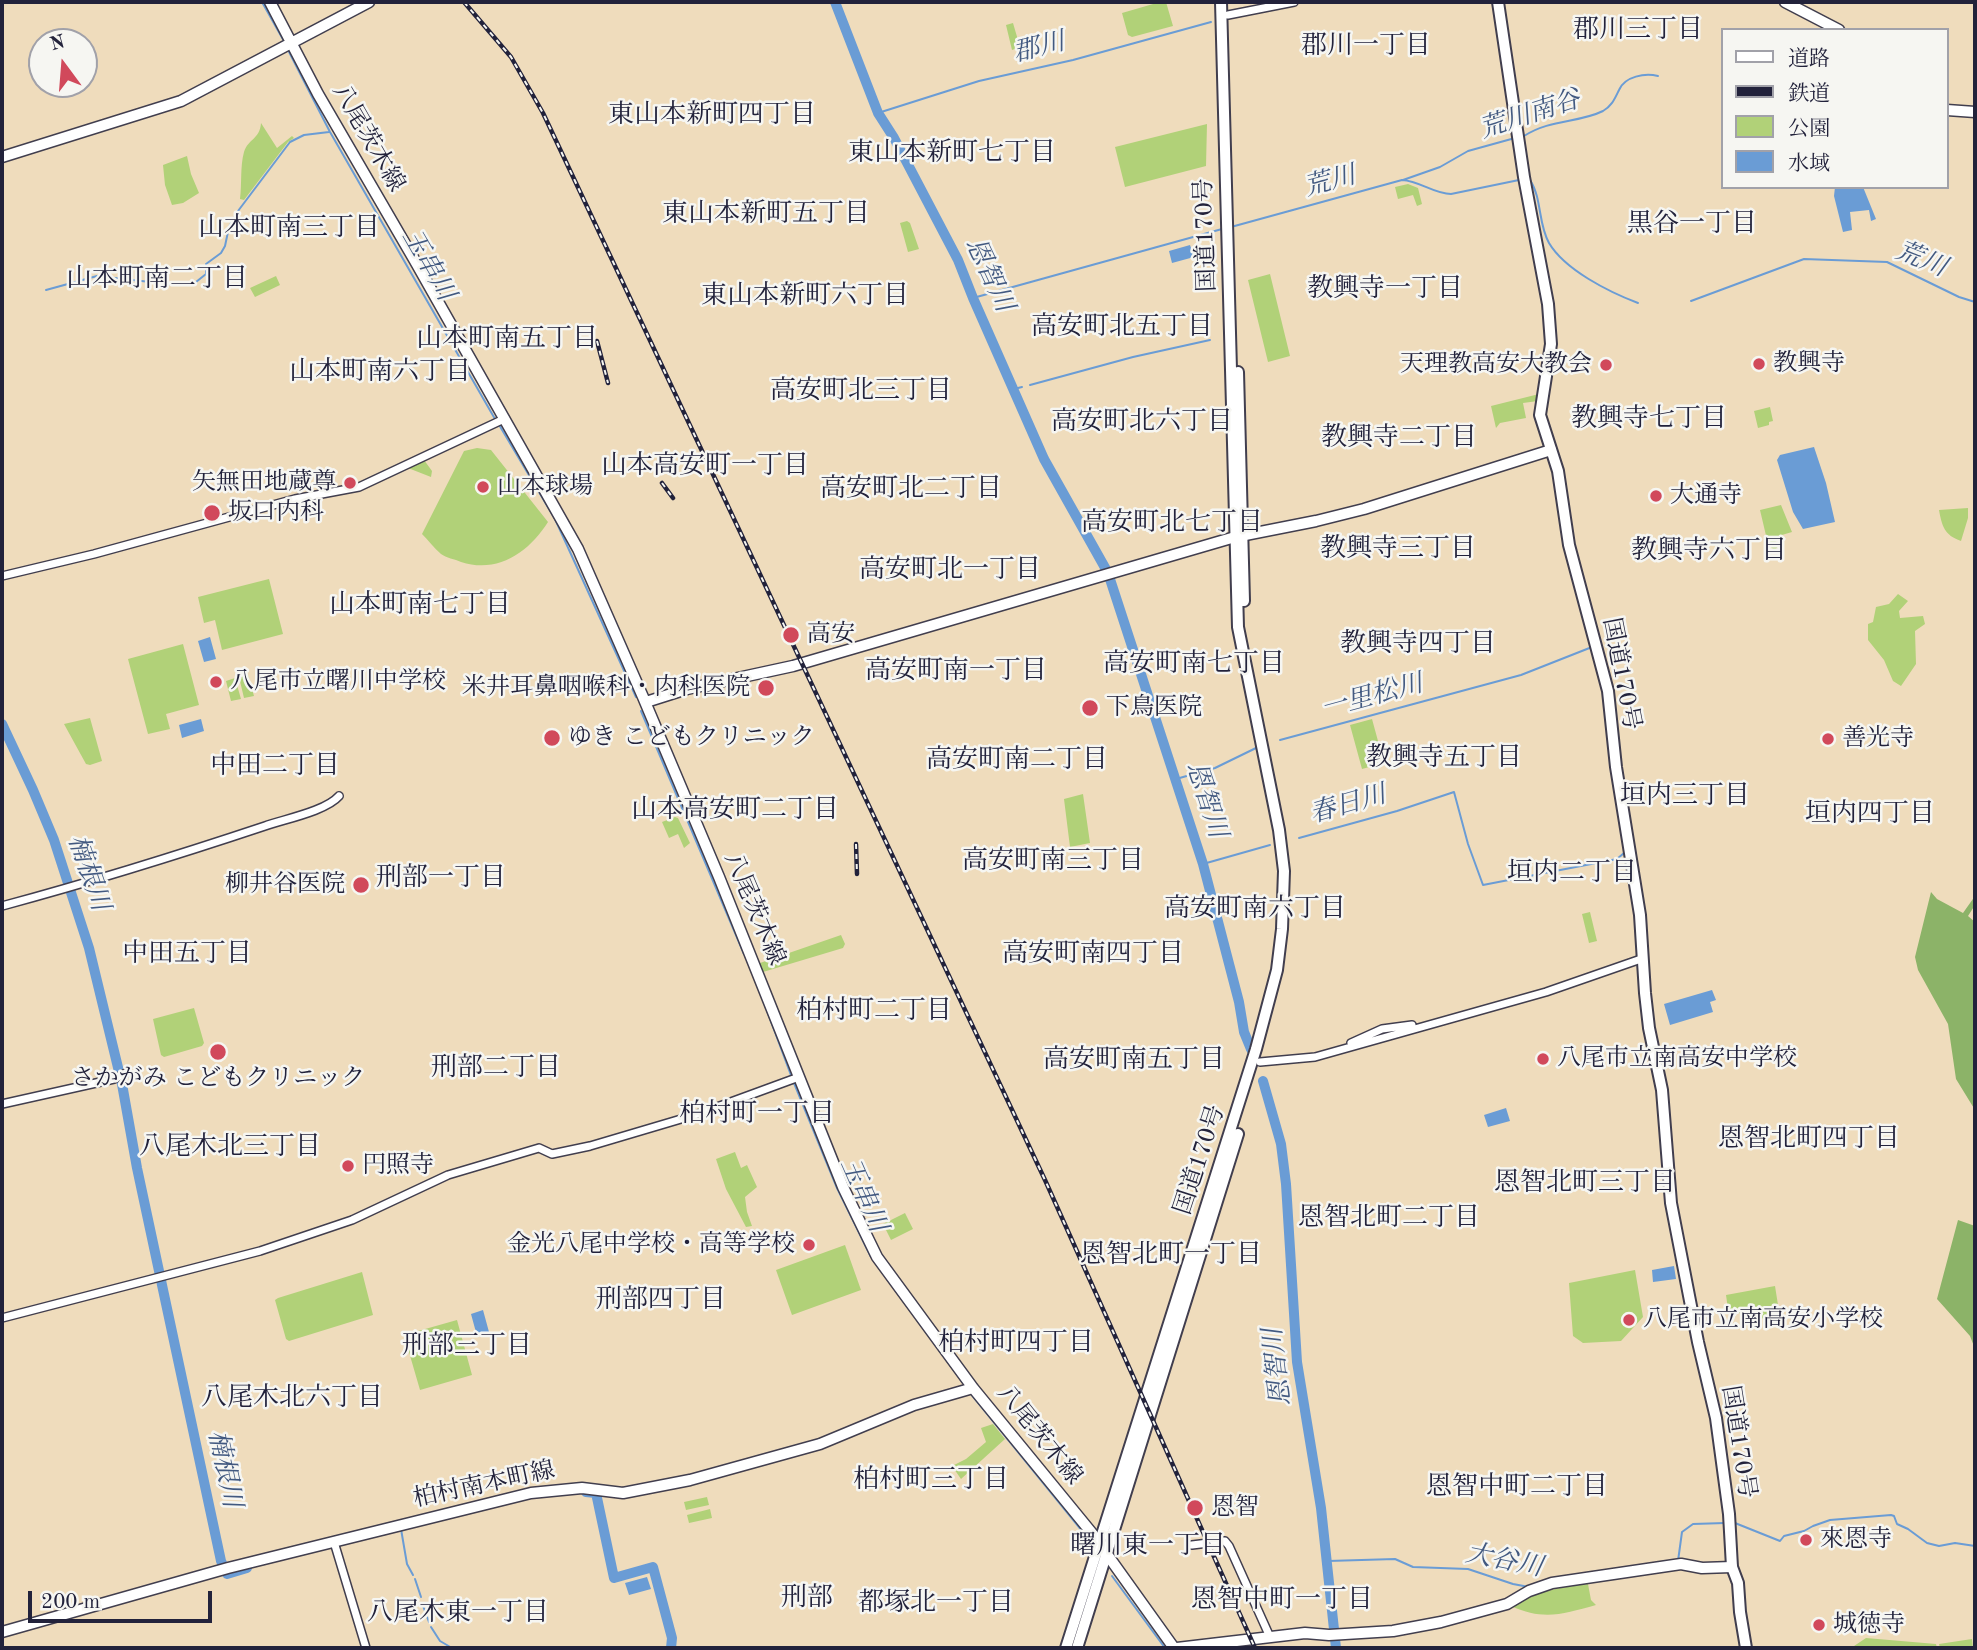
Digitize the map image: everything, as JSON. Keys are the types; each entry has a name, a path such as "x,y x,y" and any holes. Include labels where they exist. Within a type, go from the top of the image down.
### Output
{"highway":[{"name":"国道170号","path":"1066,1648 1103,1549 1213,1218 1283,972 1289,929 1290,870 1286,829 1245,625 1239,536 1222,2"},
{"name":"国道170号","path":"1077,1648 1103,1549 1259,1061 1259,1041 1277,970 1282,929 1284,871 1275,807 1238,626 1239,536 1228,2"},
{"name":"国道170号","path":"1498,2 1524,180 1548,304 1551,344 1541,415 1558,471 1569,545 1608,691 1615,762 1640,915 1648,1028 1662,1090 1671,1203 1699,1348 1716,1418 1732,1567 1738,1583 1746,1648"}],"main road":[{"name":"八尾茨木線","path":"270,2 287,45 318,94 500,421 578,549 646,702 761,979 795,1078 877,1257 973,1388 1103,1549 1175,1648 1305,1633 1393,1631 1441,1622 1507,1604 1530,1591 1578,1578 1681,1564 1702,1568 1732,1567"},
{"path":"2,157 175,103 369,2"},
{"path":"1785,2 1835,28"},
{"path":"1949,110 1975,112"},
{"path":"646,702 687,689 793,666 1239,536 1316,522 1364,509 1551,450"},
{"name":"柏村南本町線","path":"2,1632 228,1568 543,1491 582,1488 623,1493 721,1472 843,1436 914,1405 973,1388"}],"street":[{"path":"1228,15 1294,2"},
{"path":"2,576 101,553 295,499 359,487 500,421"},
{"path":"2,906 71,887 325,806 339,796"},
{"path":"1259,1061 1306,1060 1382,1029 1448,1019 1546,992 1642,959"},
{"path":"2,1104 114,1079 126,1073"},
{"path":"2,1318 260,1251 352,1220 448,1175 538,1149 552,1154 590,1146 698,1114 795,1078"},
{"path":"1192,1545 1225,1541 1270,1637"},
{"path":"334,1542 366,1648"}],"green space":[{"path":"1166,2 1173,26 1132,37 1128,35 1122,13"},
{"path":"1013,23 1020,47 1012,50 1006,25"},
{"path":"261,123 277,148 292,136 294,138 288,142 244,200 240,199 243,157"},
{"path":"1207,124 1206,166 1125,187 1115,147"},
{"path":"187,156 199,193 183,203 172,205 165,185 163,165"},
{"path":"1408,184 1418,188 1422,204 1417,206 1413,195 1398,199 1395,187"},
{"path":"907,221 919,249 908,252 900,223"},
{"path":"1270,274 1290,356 1268,362 1248,280"},
{"path":"276,276 280,285 255,297 250,288"},
{"path":"1539,394 1538,401 1523,403 1526,418 1500,423 1496,428 1491,406"},
{"path":"1770,407 1773,421 1758,428 1754,411"},
{"name":"山本球場","path":"477,448 491,450 548,522 532,543 522,551 500,563 488,565 475,565 445,557 422,534 464,451"},
{"path":"424,460 432,471 431,477 408,468"},
{"path":"1781,505 1792,532 1775,537 1777,548 1774,550 1768,544 1760,510"},
{"path":"1968,508 1961,541 1945,529 1939,510"},
{"path":"269,579 283,634 222,650 215,620 204,623 198,597"},
{"path":"1898,594 1908,601 1899,611 1900,618 1923,616 1925,624 1915,631 1916,664 1901,686 1893,681 1884,660 1868,640 1868,624 1873,622 1876,607 1889,604"},
{"path":"183,644 199,705 166,714 170,729 148,734 128,659"},
{"path":"248,675 254,696 244,698 239,677"},
{"path":"235,678 241,699 231,701 226,681"},
{"path":"90,718 102,761 90,765 86,764 64,724"},
{"path":"1372,719 1384,763 1362,769 1350,725"},
{"path":"1083,794 1090,843 1070,847 1064,799"},
{"path":"675,817 690,843 684,848 678,834 669,838 662,822"},
{"path":"1931,892 1937,899 1963,913 1975,896 1975,905 1968,916 1975,922 1975,1110 1956,1079 1948,1024 1918,970 1915,957"},
{"path":"1590,912 1597,941 1589,943 1582,914"},
{"path":"841,935 845,944 843,948 763,972 760,963"},
{"path":"194,1008 204,1043 202,1046 164,1057 161,1055 153,1019"},
{"path":"735,1152 741,1168 747,1165 757,1187 745,1197 752,1226 746,1227 726,1189 716,1159"},
{"path":"905,1213 913,1229 891,1240 883,1224"},
{"path":"1958,1220 1975,1226 1975,1349 1970,1336 1937,1299"},
{"path":"845,1245 861,1290 792,1315 776,1270"},
{"path":"1635,1270 1643,1317 1621,1341 1583,1343 1573,1336 1569,1283"},
{"path":"362,1272 373,1315 289,1341 286,1339 275,1300"},
{"path":"1775,1286 1781,1324 1758,1317 1744,1318 1736,1309 1728,1309 1726,1295"},
{"path":"457,1320 472,1375 420,1390 404,1335"},
{"path":"993,1424 1005,1439 961,1479 952,1466 966,1459 986,1442 981,1428"},
{"path":"707,1497 709,1505 686,1510 684,1502"},
{"path":"710,1509 712,1518 689,1523 687,1515"},
{"path":"1588,1584 1591,1600 1596,1605 1544,1615 1511,1606 1538,1594"},
{"path":"1866,1638 1936,1644 1937,1648 1851,1648"},
{"path":"1972,1639 1973,1648 1940,1648 1939,1644"}],"water":[{"path":"1835,189 1864,189 1876,219 1871,221 1869,210 1850,212 1852,230 1843,232"},
{"path":"1190,245 1194,257 1172,263 1169,251"},
{"path":"1814,447 1835,522 1803,529 1793,512 1777,460 1780,455"},
{"path":"210,637 216,659 204,662 198,641"},
{"path":"201,719 204,731 182,738 179,725"},
{"path":"1712,990 1716,1000 1710,1002 1713,1012 1670,1025 1664,1004"},
{"path":"1506,1108 1510,1121 1488,1127 1484,1115"},
{"path":"1674,1266 1676,1279 1653,1282 1652,1270"},
{"path":"483,1310 489,1332 477,1336 471,1314"},
{"path":"647,1577 651,1589 629,1595 625,1583"}],"waterway":[{"name":"玉串川","path":"262,2 285,43"},
{"name":"恩智川","path":"835,2 878,113 894,138 958,260 1044,459 1108,573 1203,864 1239,1002 1244,1032 1251,1049"},
{"name":"郡川","path":"878,113 979,81 1073,60 1211,22"},
{"name":"玉串川","path":"287,48 330,132 495,419"},
{"name":"荒川南谷","path":"1524,136 1544,127 1603,111 1626,81 1642,75 1658,76"},
{"path":"46,290 97,276 177,285 196,282 206,274 206,264 221,253 229,227 238,211 290,142 304,135 329,132"},
{"name":"荒川南谷","path":"1403,180 1440,167 1468,151 1515,138"},
{"name":"荒川","path":"1231,227 1402,180 1451,194 1519,180"},
{"name":"荒川","path":"1530,180 1543,228 1556,253 1589,279 1638,303"},
{"name":"荒川","path":"973,298 1222,229"},
{"name":"荒川","path":"1691,301 1804,259 1887,262 1975,302"},
{"path":"1030,385 1133,357 1210,340"},
{"path":"1014,389 1022,387"},
{"name":"玉串川","path":"498,423 555,519 636,697"},
{"name":"一里松川","path":"1280,740 1521,675 1592,647"},
{"name":"玉串川","path":"641,711 744,954"},
{"name":"楠根川","path":"2,724 54,840 89,948 122,1084 137,1168 221,1561 227,1574 247,1568"},
{"name":"一里松川","path":"1176,779 1215,768 1256,748"},
{"name":"春日川","path":"1299,838 1454,792 1468,844 1483,885 1617,859 1624,853"},
{"name":"春日川","path":"1203,864 1270,845"},
{"name":"玉串川","path":"756,981 792,1078"},
{"name":"恩智川","path":"1263,1081 1281,1144 1297,1362 1321,1508 1336,1648"},
{"name":"玉串川","path":"794,1083 837,1188 871,1257"},
{"name":"玉串川","path":"874,1261 966,1387"},
{"name":"玉串川","path":"971,1394 1083,1532"},
{"name":"楠根川","path":"586,1492 596,1493 614,1578 653,1567 672,1638 671,1648"},
{"name":"大谷川","path":"1735,1523 1780,1541 1784,1536 1830,1520 1891,1515 1897,1524 1927,1543 1939,1546 1955,1543 1975,1546"},
{"name":"大谷川","path":"1678,1561 1682,1532 1693,1524 1725,1523"},
{"path":"401,1529 407,1564 413,1575"},
{"name":"大谷川","path":"1328,1561 1395,1559 1413,1567 1468,1569 1529,1587"},
{"name":"玉串川","path":"1112,1576 1165,1648"},
{"path":"415,1579 421,1597"},
{"path":"422,1603 429,1622"},
{"path":"431,1627 440,1641 452,1648"}],"railway":[{"path":"464,2 511,57 543,113 1045,1180 1255,1648"},
{"path":"597,341 608,383"},
{"path":"662,483 673,498"},
{"path":"856,844 857,874"}],"place":[{"name":"教興寺","path":"1759,364"},
{"name":"天理教高安大教会","path":"1606,365"},
{"name":"矢無田地蔵尊","path":"350,483"},
{"name":"山本球場","path":"483,487"},
{"name":"大通寺","path":"1656,496"},
{"name":"坂口内科","path":"212,513"},
{"name":"高安","path":"791,635"},
{"name":"八尾市立曙川中学校","path":"216,682"},
{"name":"米井耳鼻咽喉科・内科医院","path":"766,688"},
{"name":"下鳥医院","path":"1090,708"},
{"name":"ゆき こどもクリニック","path":"552,738"},
{"name":"善光寺","path":"1828,739"},
{"name":"柳井谷医院","path":"361,885"},
{"name":"さかがみ こどもクリニック","path":"218,1052"},
{"name":"八尾市立南高安中学校","path":"1543,1059"},
{"name":"円照寺","path":"348,1166"},
{"name":"金光八尾中学校・高等学校","path":"809,1245"},
{"name":"八尾市立南高安小学校","path":"1629,1320"},
{"name":"恩智","path":"1195,1508"},
{"name":"來恩寺","path":"1806,1540"},
{"name":"城徳寺","path":"1819,1625"}],"district":[{"name":"郡川三丁目","path":"1638,30"},
{"name":"郡川一丁目","path":"1366,46"},
{"name":"東山本新町四丁目","path":"712,115"},
{"name":"東山本新町七丁目","path":"952,153"},
{"name":"東山本新町五丁目","path":"766,214"},
{"name":"黒谷一丁目","path":"1692,224"},
{"name":"山本町南三丁目","path":"289,228"},
{"name":"山本町南二丁目","path":"157,279"},
{"name":"教興寺一丁目","path":"1385,289"},
{"name":"東山本新町六丁目","path":"805,296"},
{"name":"高安町北五丁目","path":"1122,327"},
{"name":"山本町南五丁目","path":"507,339"},
{"name":"山本町南六丁目","path":"380,372"},
{"name":"高安町北三丁目","path":"861,391"},
{"name":"教興寺七丁目","path":"1649,419"},
{"name":"高安町北六丁目","path":"1142,422"},
{"name":"教興寺二丁目","path":"1399,438"},
{"name":"山本高安町一丁目","path":"705,466"},
{"name":"高安町北二丁目","path":"911,489"},
{"name":"高安町北七丁目","path":"1172,523"},
{"name":"教興寺三丁目","path":"1398,549"},
{"name":"教興寺六丁目","path":"1709,551"},
{"name":"高安町北一丁目","path":"950,570"},
{"name":"山本町南七丁目","path":"420,605"},
{"name":"教興寺四丁目","path":"1418,644"},
{"name":"高安町南七丁目","path":"1194,664"},
{"name":"高安町南一丁目","path":"956,671"},
{"name":"教興寺五丁目","path":"1444,758"},
{"name":"高安町南二丁目","path":"1017,760"},
{"name":"中田二丁目","path":"275,766"},
{"name":"垣内三丁目","path":"1685,796"},
{"name":"山本高安町二丁目","path":"735,810"},
{"name":"垣内四丁目","path":"1870,814"},
{"name":"高安町南三丁目","path":"1053,861"},
{"name":"垣内二丁目","path":"1572,873"},
{"name":"刑部一丁目","path":"441,878"},
{"name":"高安町南六丁目","path":"1255,909"},
{"name":"中田五丁目","path":"187,954"},
{"name":"高安町南四丁目","path":"1093,954"},
{"name":"柏村町二丁目","path":"874,1011"},
{"name":"高安町南五丁目","path":"1134,1060"},
{"name":"刑部二丁目","path":"496,1068"},
{"name":"柏村町一丁目","path":"757,1114"},
{"name":"恩智北町四丁目","path":"1809,1139"},
{"name":"八尾木北三丁目","path":"230,1147"},
{"name":"恩智北町三丁目","path":"1585,1183"},
{"name":"恩智北町二丁目","path":"1389,1218"},
{"name":"恩智北町一丁目","path":"1171,1255"},
{"name":"刑部四丁目","path":"661,1300"},
{"name":"柏村町四丁目","path":"1016,1343"},
{"name":"刑部三丁目","path":"467,1346"},
{"name":"八尾木北六丁目","path":"292,1398"},
{"name":"柏村町三丁目","path":"931,1480"},
{"name":"恩智中町二丁目","path":"1517,1487"},
{"name":"曙川東一丁目","path":"1148,1546"},
{"name":"刑部","path":"807,1598"},
{"name":"恩智中町一丁目","path":"1282,1600"},
{"name":"都塚北一丁目","path":"936,1603"},
{"name":"八尾木東一丁目","path":"458,1613"}]}
